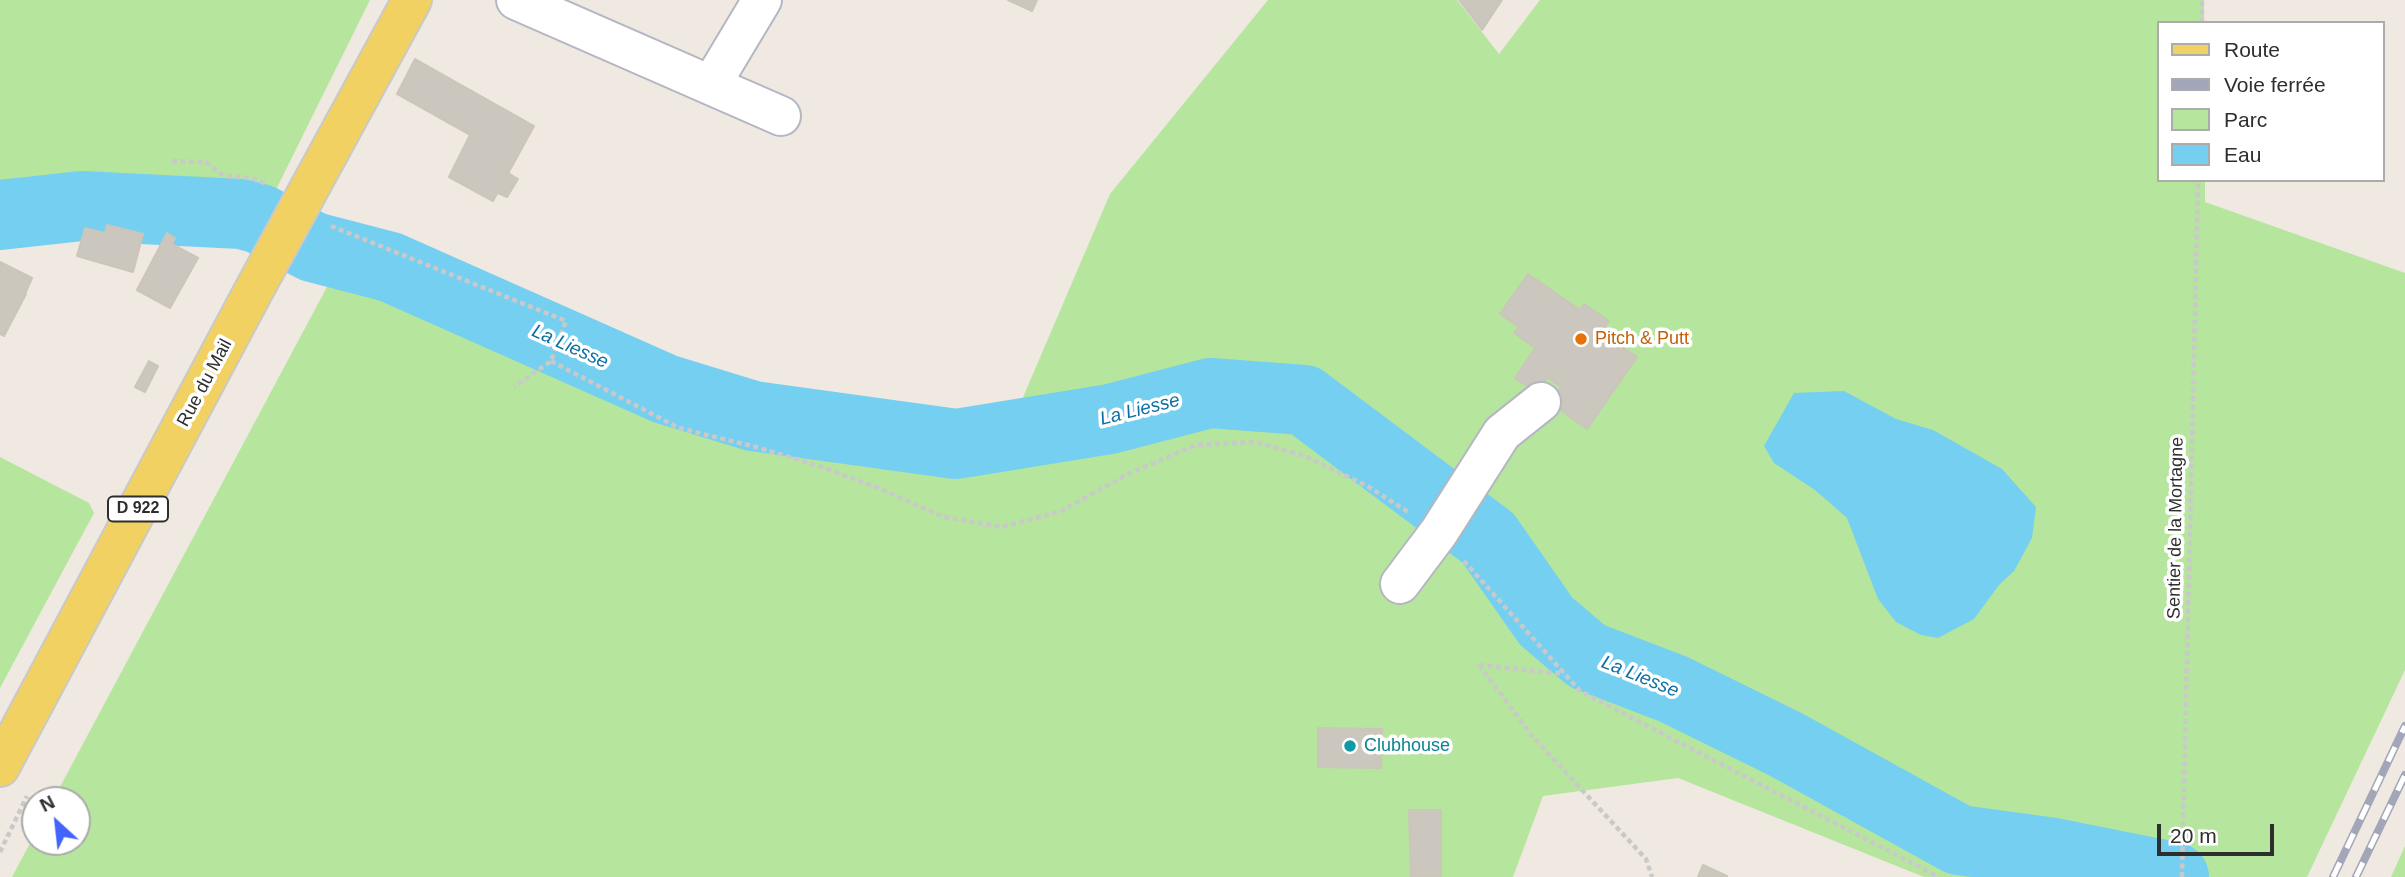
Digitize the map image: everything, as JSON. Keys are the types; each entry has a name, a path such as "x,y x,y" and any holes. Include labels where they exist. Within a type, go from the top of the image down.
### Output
{"main road":[{"name":"Rue du Mail","path":"0,767 412,0"}],"street":[{"path":"516,0 782,116"},
{"path":"711,85 762,0"},
{"path":"1400,583 1447,519 1502,433 1541,402"}],"path":[{"path":"2202,0 2202,21"},
{"path":"172,161 206,162 224,176 251,178 271,185"},
{"name":"Sentier de la Mortagne","path":"2182,877 2198,182"},
{"path":"296,214 566,321 551,361 514,387"},
{"path":"551,361 679,428 757,447 822,467 944,517 1002,527 1061,511 1128,474 1196,445 1255,442 1305,456 1447,519 1564,674 1580,691 1939,877"},
{"path":"1564,674 1479,665 1533,737 1646,859 1652,877"}],"green space":[{"path":"0,0 370,0 253,236 188,222 93,215 0,225"},
{"path":"1268,0 1457,0 1499,54 1540,0 2204,0 2204,21 2156,21 2156,182 2205,182 2205,202 2405,273 2405,670 2307,877 1924,877 1678,778 1543,796 1513,877 12,877 23,856 91,856 91,786 60,786 359,227 393,238 760,397 997,458 1110,194"},
{"path":"0,457 89,503 94,513 0,688"},
{"path":"2405,846 2405,877 2391,877"}],"water":[{"path":"1844,391 1896,419 1933,430 2002,469 2036,507 2032,538 2014,571 1999,585 1974,619 1938,638 1921,635 1896,622 1878,599 1847,518 1815,490 1774,463 1764,446 1794,393"}],"building":[{"path":"1008,0 1037,0 1032,11"},
{"path":"1459,0 1502,0 1482,30"},
{"path":"415,59 534,126 493,201 449,177 470,135 397,94"},
{"path":"508,173 518,179 507,197 498,193"},
{"path":"107,225 143,234 133,272 77,256 85,228 105,233"},
{"path":"167,233 175,238 172,244 198,258 170,308 137,290"},
{"path":"0,262 32,278 25,294 0,281"},
{"path":"1528,274 1580,310 1584,304 1609,321 1601,332 1637,357 1587,429 1551,403 1561,387 1547,377 1537,393 1515,378 1535,348 1514,333 1519,327 1500,314"},
{"path":"0,281 26,294 4,336 0,334"},
{"path":"149,361 158,366 145,392 135,387"},
{"name":"Clubhouse","path":"1318,728 1382,729 1381,768 1318,767"},
{"path":"1409,810 1441,810 1441,877 1411,877"},
{"path":"1703,865 1727,876 1727,877 1698,877"}],"waterway":[{"name":"La Liesse","path":"0,215 82,206 241,214 260,219 313,247 390,267 665,389 753,416 956,444 1110,419 1210,393 1304,400 1488,538 1546,621 1587,656 1673,689 1785,744 1959,840 2054,853 2174,877"}],"railway":[{"path":"2333,877 2405,726"},
{"path":"2356,877 2405,775"}],"place":[{"name":"Pitch & Putt","path":"1581,339"},
{"name":"Clubhouse","path":"1350,746"}]}
